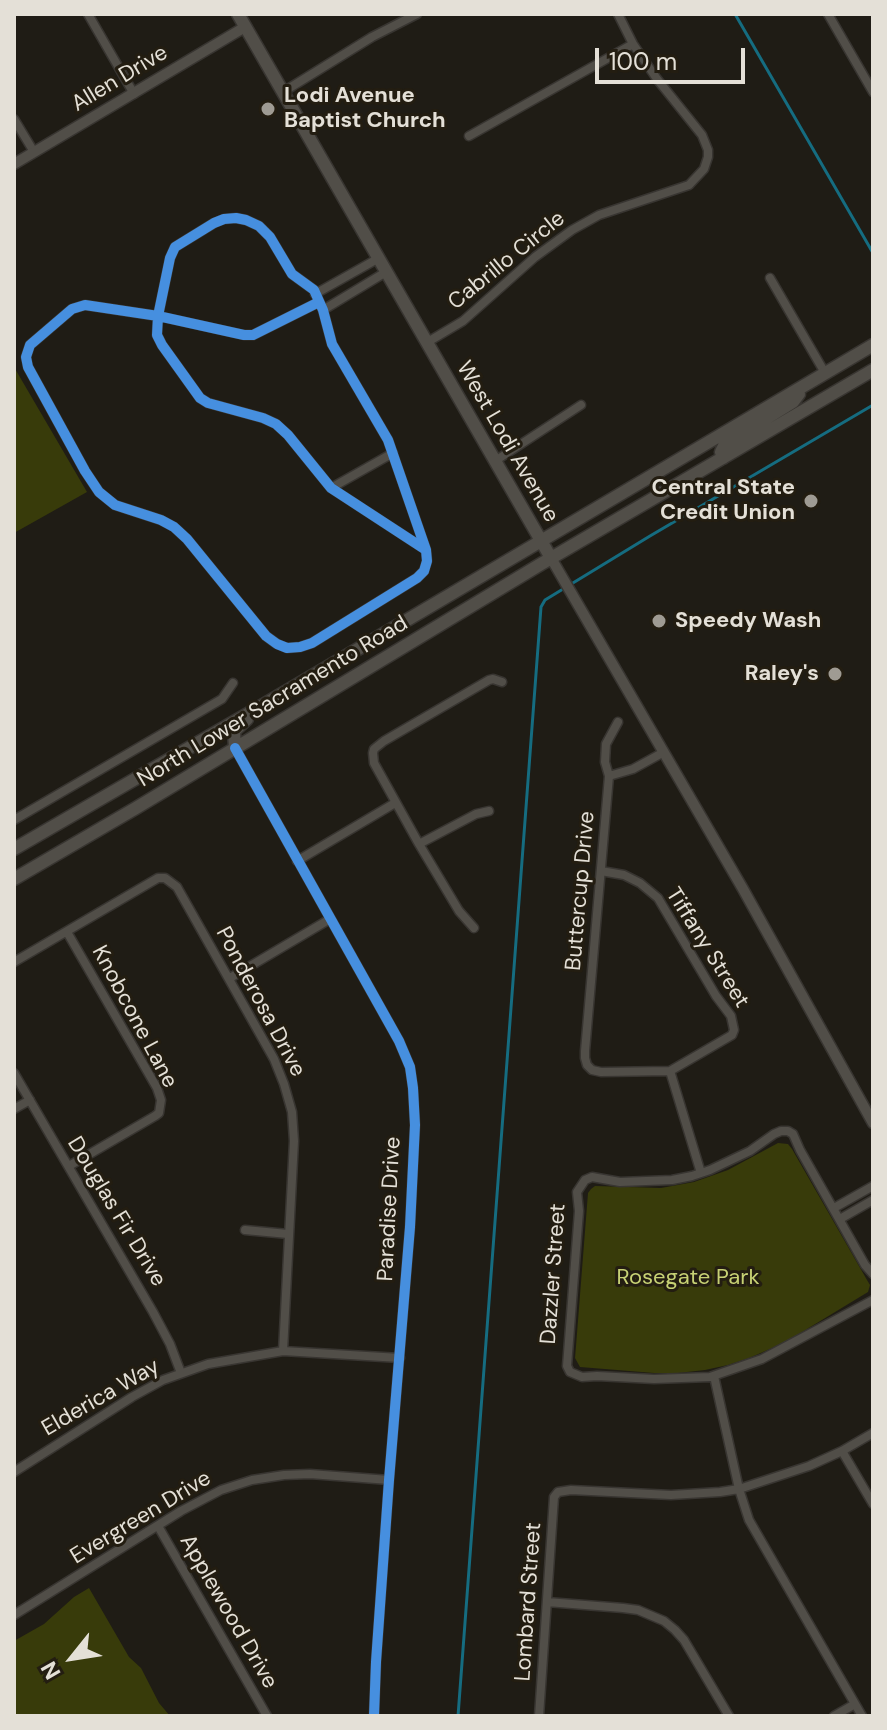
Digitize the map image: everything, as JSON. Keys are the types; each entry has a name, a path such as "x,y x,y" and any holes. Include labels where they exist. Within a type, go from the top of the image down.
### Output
{"main road":[{"name":"West Lodi Avenue","path":"238,14 551,558"},
{"path":"723,458 721,452 725,444 793,402 801,387 873,345"},
{"name":"North Lower Sacramento Road","path":"14,879 551,558 873,370"},
{"name":"North Lower Sacramento Road","path":"14,849 801,387"},
{"path":"235,748 234,731 258,708"}],"street":[{"path":"88,14 134,94"},
{"path":"283,92 372,37 417,14"},
{"name":"Cabrillo Circle","path":"426,343 463,321 535,257 572,230 599,215 683,188 700,176 708,157 702,135 657,79 633,44 618,14"},
{"path":"828,14 873,92"},
{"name":"Allen Drive","path":"14,164 245,27"},
{"path":"469,136 633,44"},
{"path":"14,119 34,152"},
{"path":"386,272 319,302 253,335 158,316 85,305 72,309 30,345 26,357 47,403 99,492 115,505 174,527 266,636 277,644 287,648 312,643 417,578 424,571 426,550 388,440 332,344 319,302 314,290 292,274 270,237 259,226 246,220 224,219 175,247 158,316 157,335 162,345 200,398 276,424 331,488 426,550"},
{"path":"319,302 379,258"},
{"path":"770,278 825,373"},
{"path":"495,461 581,405"},
{"path":"331,488 393,453"},
{"name":"West Lodi Avenue","path":"551,558 743,889 873,1123"},
{"path":"474,928 459,911 395,803 374,763 373,753 374,749 392,737 489,680 502,682"},
{"path":"14,820 222,699 233,683"},
{"name":"Buttercup Drive","path":"618,722 606,744 605,762 609,776 585,1051 587,1065 601,1072 670,1071"},
{"name":"Paradise Drive","path":"235,748 399,1041 410,1067 415,1125 410,1227 374,1716"},
{"path":"609,776 633,769 664,752"},
{"path":"297,861 395,803"},
{"path":"419,844 476,814 489,811"},
{"name":"Tiffany Street","path":"601,871 624,875 658,898 731,1016 732,1035 670,1071"},
{"name":"Ponderosa Drive","path":"67,932 158,878 171,881 230,978 274,1059 292,1112 294,1141 283,1351"},
{"path":"230,978 330,919"},
{"path":"14,962 67,932"},
{"name":"Knobcone Lane","path":"67,932 161,1100 159,1113 155,1116 69,1166"},
{"path":"670,1071 701,1173 750,1151 774,1134 788,1131 793,1134 865,1265 873,1274"},
{"name":"Douglas Fir Drive","path":"14,1073 153,1312 181,1373"},
{"path":"14,1109 30,1100"},
{"name":"Dazzler Street","path":"701,1173 672,1180 620,1182 592,1177 585,1180 577,1192 579,1211 566,1360 570,1372 582,1377 654,1379 714,1376"},
{"path":"834,1208 873,1186"},
{"path":"840,1219 873,1200"},
{"path":"245,1230 288,1234"},
{"path":"862,1716 749,1520 714,1376 762,1359 873,1300"},
{"name":"Elderica Way","path":"14,1472 132,1397 163,1380 208,1364 283,1351 400,1358"},
{"path":"739,1489 798,1470 842,1451 873,1433"},
{"path":"842,1451 873,1504"},
{"name":"Evergreen Drive","path":"14,1615 181,1511 221,1490 267,1476 310,1474 389,1480"},
{"name":"Lombard Street","path":"539,1716 554,1497 558,1492 671,1495 739,1489"},
{"name":"Applewood Drive","path":"158,1526 267,1716"},
{"path":"547,1602 638,1610 664,1621 684,1640 729,1716"},
{"path":"834,1716 855,1704"}],"green space":[{"path":"14,367 87,492 14,533"},
{"name":"Rosegate Park","path":"778,1143 788,1144 792,1149 870,1285 868,1292 784,1343 728,1365 678,1373 580,1367 575,1358 588,1193 591,1189 595,1186 661,1188 694,1182 728,1170"},
{"path":"89,1588 129,1657 141,1668 159,1703 170,1716 14,1716 14,1641 44,1624"}],"waterway":[{"path":"735,14 873,253"},
{"path":"458,1716 541,607 545,600 650,536 873,405"}],"cycle path":[{"path":"319,302 253,335 158,316 85,305 72,309 30,345 26,357 28,367 99,492 115,505 174,527 266,636 277,644 287,648 312,643 417,578 424,571 426,550 388,440 332,344 323,310 314,290 292,274 270,237 259,226 246,220 224,219 175,247 158,316 157,335 162,345 200,398 276,424 331,488 426,550"},
{"path":"235,748 399,1041 410,1067 415,1125 410,1227 374,1716"}],"place":[{"name":"Lodi Avenue Baptist Church","path":"268,109"},
{"name":"Central State Credit Union","path":"811,501"},
{"name":"Speedy Wash","path":"659,621"},
{"name":"Raley's","path":"835,674"}]}
